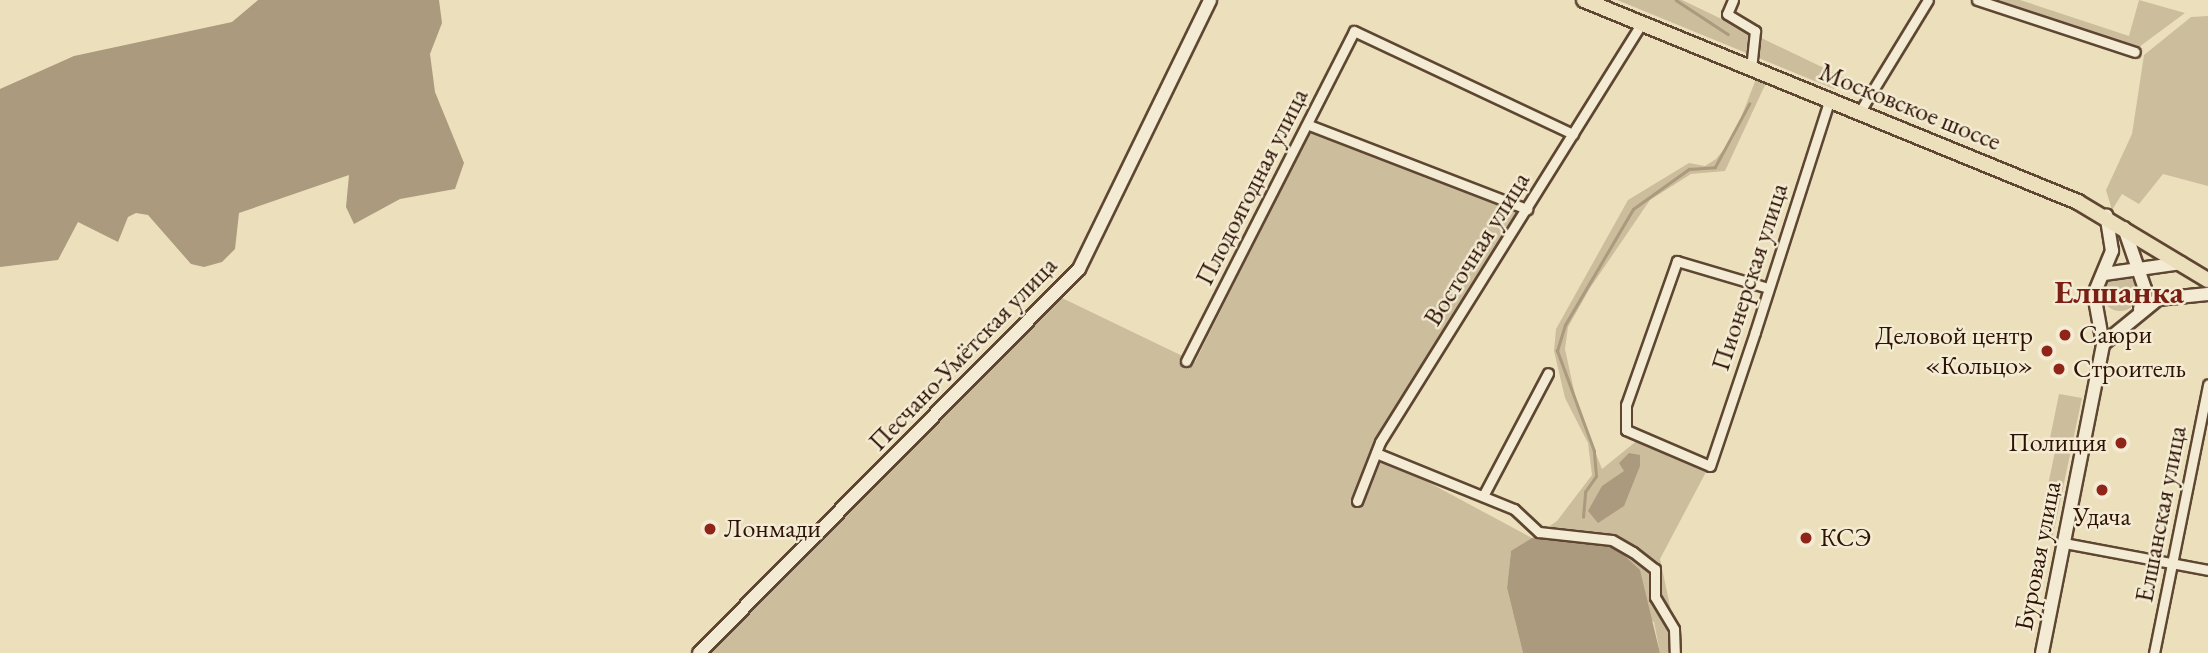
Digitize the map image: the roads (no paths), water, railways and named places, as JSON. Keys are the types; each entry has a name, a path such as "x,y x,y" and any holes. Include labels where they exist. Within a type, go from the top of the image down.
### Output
{"main road":[{"name":"Песчано-Умётская улица","path":"699,653 1079,269 1210,0"},
{"name":"Московское шоссе","path":"1584,0 2106,215 2208,280"},
{"name":"Буровая улица","path":"2042,653 2103,344 2100,309 2094,290 2104,274 2112,243 2106,215"},
{"path":"2103,344 2134,313 2144,285 2135,270 2123,225"},
{"path":"2104,274 2181,262"},
{"path":"2100,309 2113,318 2134,313 2177,293 2208,294"}],"street":[{"path":"1733,0 1727,14 1755,31 1751,68"},
{"path":"1859,113 1928,0"},
{"path":"1978,0 2135,52"},
{"name":"Восточная улица","path":"1357,501 1376,453 1641,24"},
{"name":"Плодоягодная улица","path":"1186,361 1309,125 1354,31 1573,134"},
{"name":"Пионерская улица","path":"1768,288 1677,261 1626,405 1626,430 1710,466 1829,101"},
{"path":"1309,125 1527,209"},
{"path":"1483,496 1548,373"},
{"name":"Елшанская улица","path":"2154,653 2208,384"},
{"path":"1376,453 1514,509 1539,532 1612,540 1655,569 1654,597 1674,629 1675,653"},
{"path":"2064,543 2208,570"}],"waterway":[{"path":"1676,0 1728,34"},
{"path":"1583,517 1585,492 1596,476 1594,451 1557,351 1565,325 1633,209 1689,169 1715,167 1749,104"}],"place":[{"name":"Саюри","path":"2065,335"},
{"name":"Деловой центр «Кольцо»","path":"2047,351"},
{"name":"Строитель","path":"2059,369"},
{"name":"Полиция","path":"2121,443"},
{"name":"Удача","path":"2102,490"},
{"name":"Лонмади","path":"710,529"},
{"name":"КСЭ","path":"1806,538"}],"district":[{"name":"Елшанка","path":"2119,292"}]}
